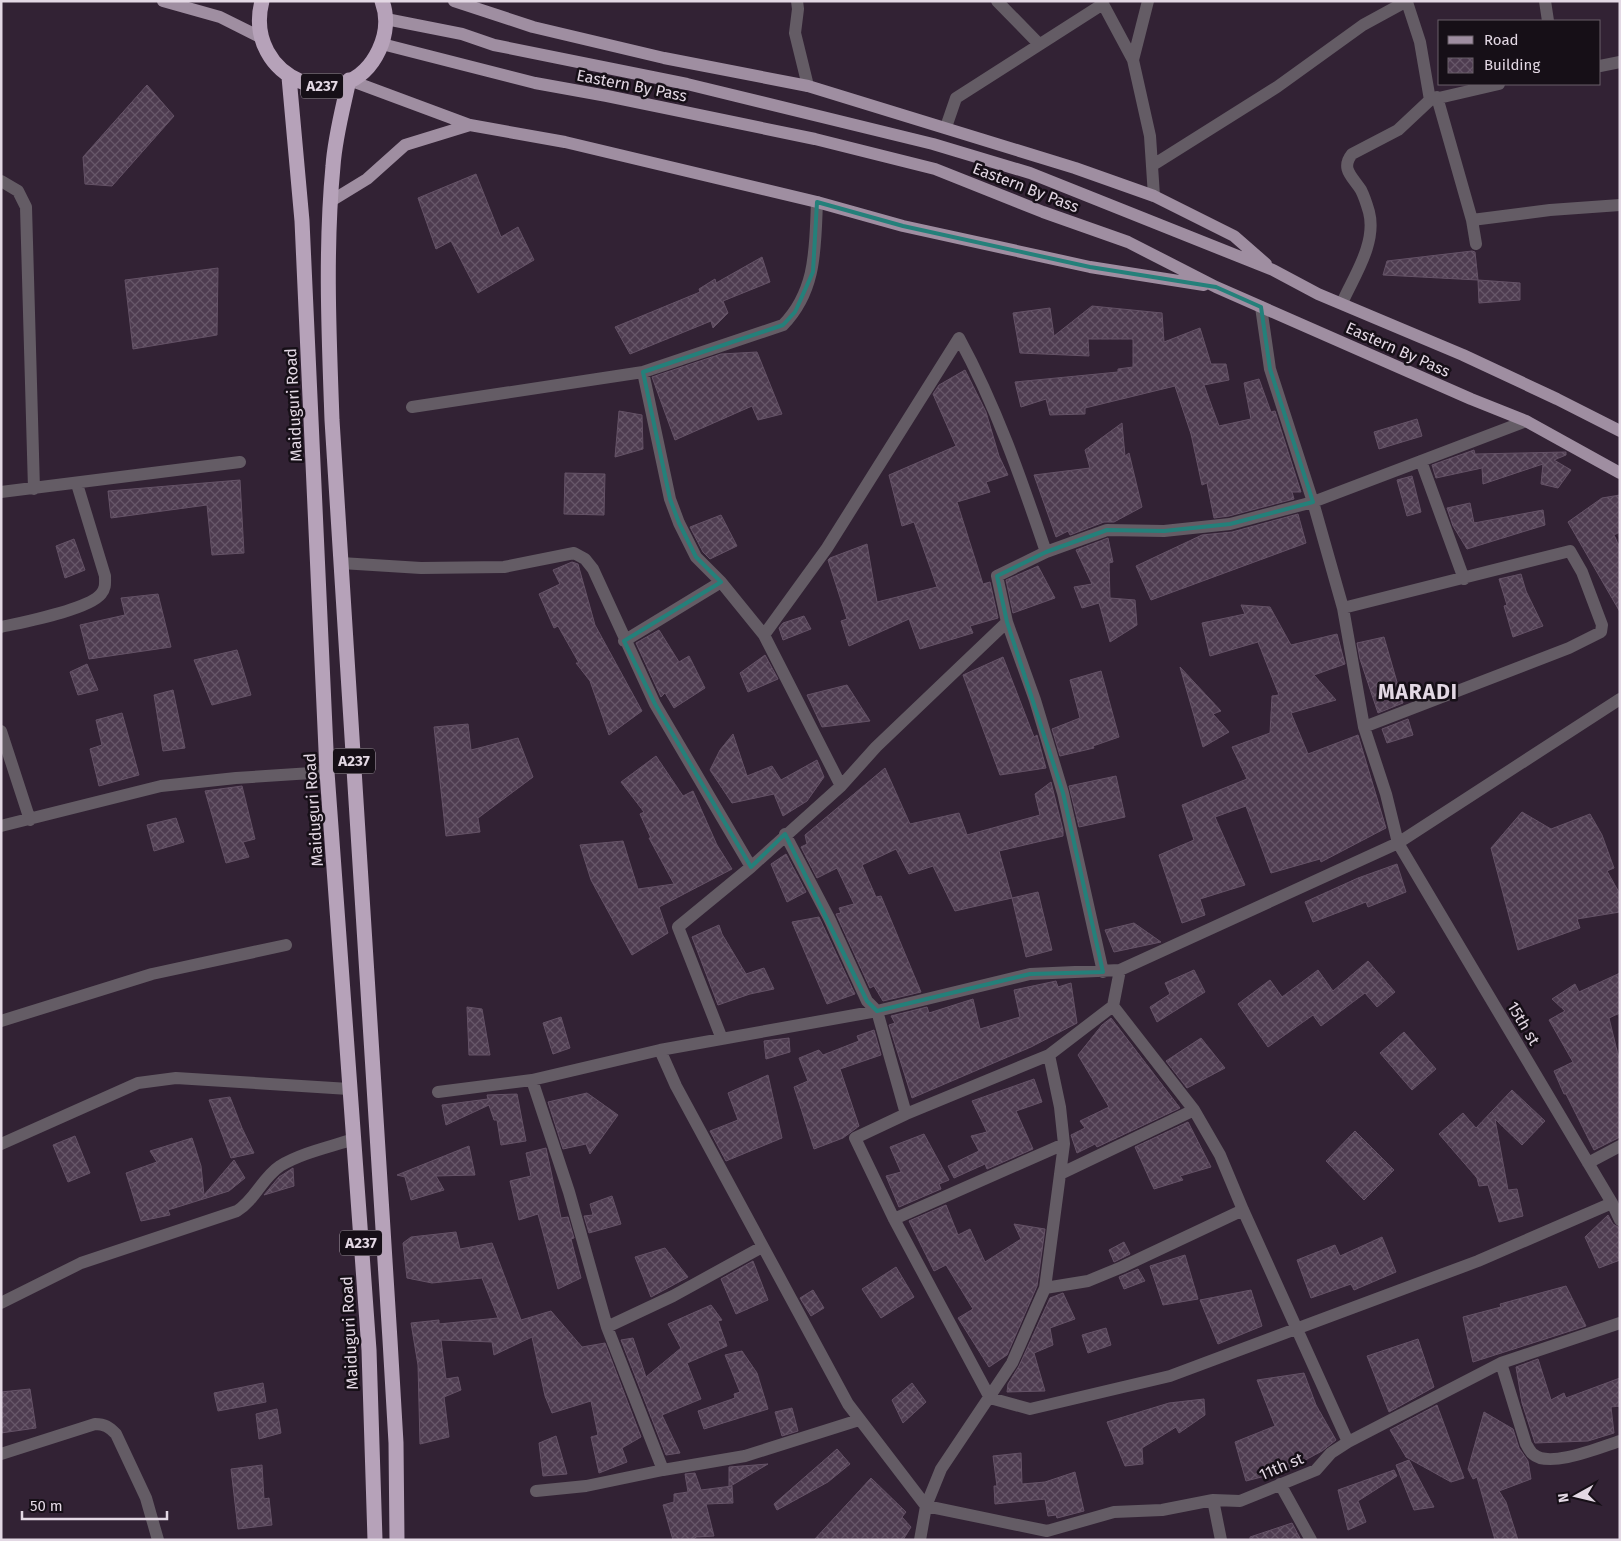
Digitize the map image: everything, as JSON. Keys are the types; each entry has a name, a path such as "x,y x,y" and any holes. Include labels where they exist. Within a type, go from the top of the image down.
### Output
{"highway":[{"name":"A237","path":"262,1 259,12 260,37 271,60 289,77 301,82 325,86 349,80 369,65 382,44 386,19 382,1"},
{"name":"Maiduguri Road","path":"289,77 302,221 327,772 369,1350 375,1540"},
{"name":"A237","path":"349,80 332,165 329,330 396,1443 397,1540"}],"main road":[{"path":"163,1 220,17 260,37"},
{"path":"458,2 543,29 664,58 808,86 1075,168 1154,196 1234,236 1273,270"},
{"name":"Eastern By Pass","path":"386,19 462,34 494,45 687,84 933,144 1030,173 1273,270 1318,294 1464,355 1557,399 1620,432"},
{"name":"Eastern By Pass","path":"382,44 534,83 607,96 815,139 935,169 1044,212 1128,242 1216,287 1471,399 1526,421 1620,473"},
{"path":"349,80 470,125 565,142 816,202 903,226 1090,267 1216,287"},
{"path":"331,201 367,179 405,145 470,125"}],"street":[{"path":"797,1 795,33 808,86"},
{"path":"997,1 1039,44"},
{"path":"1134,60 1148,1"},
{"path":"1153,165 1277,87 1363,25 1407,1 1420,42 1434,99 1472,220 1476,244"},
{"path":"1545,1 1548,20"},
{"path":"946,128 956,98 1102,4 1134,60 1150,136 1154,196"},
{"path":"1601,66 1620,62"},
{"path":"1342,303 1368,244 1371,232 1369,213 1362,191 1350,176 1347,169 1347,160 1352,154 1398,130 1434,99 1495,85"},
{"path":"1,181 18,191 26,207 34,489"},
{"path":"412,408 643,372 783,325 796,312 805,295 812,272 816,202"},
{"path":"1472,220 1550,210 1620,205"},
{"name":"15th st","path":"1261,307 1270,369 1313,502 1343,608 1364,727 1386,794 1398,844 1588,1162 1620,1220"},
{"path":"764,635 832,540 959,338 984,383 1018,468 1046,552"},
{"path":"643,372 673,507 696,557 722,582 764,635 841,786"},
{"path":"1103,972 1063,793 1035,700 1007,622 997,576 1046,552 1107,530 1164,531 1230,524 1313,502 1526,421"},
{"path":"1421,461 1464,579"},
{"path":"1,492 77,484 240,462"},
{"path":"1,627 79,607 100,596 105,588 105,576 77,484"},
{"path":"1343,608 1570,551 1582,572 1602,625 1601,632 1569,648 1364,727"},
{"path":"342,563 420,568 504,566 574,554 585,559 593,569 624,641 655,704 751,867"},
{"path":"624,641 722,582"},
{"path":"722,1039 685,950 685,941 678,926 751,867 785,834 841,786 876,747 1007,622"},
{"path":"438,1092 532,1080 660,1050 876,1011 1030,974 1120,970 1398,844 1620,698"},
{"path":"1,731 30,820"},
{"path":"1,826 161,786 236,778 327,772"},
{"path":"785,834 829,918 867,1001 876,1011 906,1114"},
{"path":"1,1021 152,974 286,945"},
{"path":"1120,970 1113,1006 1049,1055 906,1114 854,1138 894,1219 990,1398 1030,1409 1170,1376 1478,1261 1612,1203"},
{"path":"1113,1006 1194,1110 1220,1155 1295,1328 1348,1442"},
{"path":"660,1050 676,1086 762,1247 859,1420 926,1506"},
{"path":"920,1540 926,1506 941,1469 1012,1363 1045,1288 1064,1144 1060,1107 1049,1055"},
{"path":"1,1144 138,1083 156,1079 185,1079 349,1089"},
{"path":"532,1080 569,1192 607,1327 663,1470"},
{"path":"1060,1174 1194,1110"},
{"path":"1,1303 81,1263 237,1211 247,1204 262,1183 280,1167 354,1139"},
{"path":"894,1219 1064,1144"},
{"path":"1588,1162 1620,1146"},
{"path":"1045,1288 1088,1281 1243,1210"},
{"path":"607,1327 673,1296 762,1247"},
{"name":"11th st","path":"926,1506 1047,1531 1114,1512 1162,1510 1213,1500 1240,1501 1316,1470 1331,1454 1348,1442 1501,1363 1620,1323"},
{"path":"1501,1363 1526,1444 1533,1455 1544,1459 1557,1460 1620,1441"},
{"path":"536,1491 586,1486 745,1456 859,1420"},
{"path":"1,1454 95,1424 103,1424 116,1434 146,1498 158,1540"},
{"path":"1280,1484 1311,1540"},
{"path":"1213,1500 1221,1540"}],"highlighted area":[{"path":"817,202 903,226 1090,267 1216,287 1261,307 1270,369 1313,502 1230,524 1164,531 1107,530 1046,552 997,576 1007,622 1063,793 1103,972 1030,974 877,1011 867,1001 785,834 751,867 655,704 624,641 721,582 696,557 679,523 670,499 643,372 783,325 795,312 813,272"}],"building":[{"path":"147,85 174,116 112,186 85,184 83,157"},
{"path":"476,174 501,237 518,227 534,260 478,293 451,241 436,249 418,198"},
{"path":"1475,252 1478,280 1383,275 1387,261"},
{"path":"762,257 770,282 723,301 728,313 713,328 711,321 630,354 615,327 700,292 699,289 715,279 716,283"},
{"path":"218,268 217,335 133,349 125,280"},
{"path":"1478,280 1520,283 1520,300 1479,303"},
{"path":"1092,306 1162,313 1164,342 1200,328 1211,364 1226,364 1229,380 1204,385 1219,426 1251,419 1244,383 1259,379 1271,412 1275,411 1301,492 1292,492 1294,499 1229,516 1214,518 1207,483 1202,485 1191,434 1175,386 1085,408 1085,414 1050,415 1046,399 1021,407 1015,382 1118,372 1118,369 1133,367 1133,339 1088,339 1089,356 1020,353 1013,313 1050,308 1054,336"},
{"path":"757,352 782,414 758,420 752,406 675,440 652,377 721,354"},
{"path":"965,370 986,412 999,456 1008,475 986,482 990,492 957,502 983,584 990,582 998,618 970,626 973,633 920,649 909,619 849,646 841,621 847,619 828,560 830,558 867,544 877,602 937,587 914,522 902,526 889,475 956,446 933,394 939,385"},
{"path":"619,411 642,415 643,449 615,457"},
{"path":"1417,419 1422,436 1379,449 1374,432"},
{"path":"1122,423 1125,456 1129,453 1142,507 1114,522 1104,522 1070,535 1068,531 1056,537 1034,475 1090,468 1085,450"},
{"path":"1474,450 1475,454 1566,452 1566,455 1554,460 1571,470 1558,488 1541,484 1543,464 1483,484 1482,468 1436,478 1432,465"},
{"path":"565,473 605,474 604,515 564,514"},
{"path":"1412,476 1421,512 1407,516 1397,480"},
{"path":"240,480 244,553 212,555 207,505 111,518 108,491"},
{"path":"1620,495 1620,532 1614,535 1620,548 1620,612 1568,522 1602,498"},
{"path":"1470,503 1474,523 1543,510 1545,525 1467,549 1453,526 1447,508"},
{"path":"1298,514 1306,543 1151,600 1136,566 1202,535 1232,532"},
{"path":"721,515 737,546 710,559 703,552 690,527"},
{"path":"1108,538 1113,562 1109,563 1110,598 1135,600 1137,625 1110,642 1099,603 1082,608 1074,587 1092,584 1076,550"},
{"path":"74,539 85,570 65,578 56,546"},
{"path":"572,562 578,564 595,625 642,711 609,735 590,681 576,663 579,663 558,626 554,628 539,594 560,584 553,570"},
{"path":"1038,566 1055,598 1013,613 1006,580"},
{"path":"1521,574 1526,591 1543,626 1513,637 1504,606 1507,605 1499,579"},
{"path":"158,594 171,647 89,659 80,625 125,615 121,598"},
{"path":"1241,605 1270,607 1291,645 1337,634 1345,664 1314,675 1336,700 1291,713 1308,754 1358,735 1386,828 1321,862 1320,859 1271,873 1246,806 1215,817 1245,885 1200,899 1205,915 1182,923 1159,855 1194,840 1182,805 1247,779 1232,747 1270,733 1272,696 1279,695 1258,642 1210,656 1202,623 1245,614"},
{"path":"804,616 811,629 783,640 779,628 783,623"},
{"path":"659,630 679,662 689,656 705,688 674,708 665,693 661,697 636,643"},
{"path":"1384,637 1403,703 1378,713 1360,659 1357,643"},
{"path":"237,650 251,695 212,705 194,660"},
{"path":"765,655 778,679 748,692 740,673"},
{"path":"1003,657 1034,737 1037,735 1046,768 1000,775 963,675"},
{"path":"87,664 98,690 78,695 70,672"},
{"path":"1180,667 1221,711 1213,714 1229,732 1203,747"},
{"path":"1101,671 1119,737 1093,746 1094,748 1060,756 1052,729 1080,718 1070,680"},
{"path":"847,685 870,721 822,727 807,695"},
{"path":"173,690 185,748 163,751 154,695"},
{"path":"122,713 139,775 99,786 90,749 102,745 96,720"},
{"path":"1408,719 1413,735 1387,743 1382,729"},
{"path":"468,724 471,750 518,738 533,777 478,818 480,832 446,836 434,727"},
{"path":"733,734 747,776 772,766 781,780 817,760 824,777 807,801 783,816 774,794 732,803 710,770 720,750"},
{"path":"656,756 683,796 693,791 717,845 732,869 659,907 668,933 632,955 591,880 580,845 623,841 638,889 674,884 649,838 651,838 640,814 644,812 621,782"},
{"path":"885,768 910,824 959,813 967,835 1040,815 1035,794 1051,782 1063,836 999,851 1012,898 955,911 933,866 909,874 896,849 862,865 876,897 881,896 921,992 883,1001 874,986 870,988 836,914 841,913 839,908 854,904 837,868 817,878 801,847 807,844 805,835"},
{"path":"1116,776 1125,817 1079,827 1069,786"},
{"path":"242,786 255,839 243,842 249,857 226,863 205,791"},
{"path":"1522,812 1551,829 1590,814 1602,835 1614,868 1607,871 1620,894 1620,912 1577,919 1580,928 1518,950 1491,848"},
{"path":"176,818 184,842 154,851 147,825"},
{"path":"786,854 806,892 787,902 771,864"},
{"path":"1397,864 1406,892 1368,907 1366,902 1313,922 1305,902 1358,878"},
{"path":"1038,892 1052,950 1026,957 1012,898"},
{"path":"819,917 855,994 827,1004 792,922"},
{"path":"1134,923 1161,942 1114,952 1105,930"},
{"path":"719,925 722,934 746,974 764,968 774,989 750,994 718,1005 692,937"},
{"path":"1368,961 1395,992 1377,1007 1365,993 1321,1026 1313,1015 1268,1047 1238,1004 1270,980 1282,997 1318,970 1333,991"},
{"path":"1194,970 1205,992 1157,1022 1150,1007 1170,994 1165,983"},
{"path":"1620,973 1620,1013 1609,1018 1620,1063 1620,1137 1594,1150 1554,1071 1573,1062 1549,1020 1565,1011 1552,999 1575,984 1579,992"},
{"path":"1056,981 1058,987 1071,983 1077,1023 1031,1047 912,1098 889,1025 895,1023 891,1016 927,1007 929,1013 973,999 980,1029 1020,1017 1014,990"},
{"path":"467,1007 482,1009 490,1055 469,1055"},
{"path":"561,1017 570,1048 553,1054 543,1023"},
{"path":"1111,1018 1180,1108 1097,1147 1095,1144 1077,1153 1071,1135 1085,1128 1080,1121 1109,1107 1078,1055 1102,1025"},
{"path":"874,1030 881,1055 840,1069 859,1126 843,1138 814,1149 794,1087 808,1081 799,1058 819,1050 823,1055 859,1041 857,1036"},
{"path":"1404,1032 1436,1069 1412,1090 1380,1053"},
{"path":"789,1038 790,1052 766,1059 764,1041"},
{"path":"1201,1038 1225,1068 1187,1088 1166,1061"},
{"path":"768,1075 782,1138 726,1161 710,1131 738,1120 728,1093"},
{"path":"1034,1079 1042,1102 1016,1111 1033,1149 987,1169 985,1164 954,1178 948,1166 979,1151 971,1136 987,1132 972,1101"},
{"path":"1512,1090 1545,1121 1522,1145 1495,1119 1508,1190 1517,1189 1523,1216 1499,1222 1488,1185 1479,1186 1477,1178 1439,1134 1463,1113 1476,1128"},
{"path":"587,1093 618,1115 590,1154 586,1144 563,1149 548,1102"},
{"path":"517,1094 526,1141 501,1145 497,1120 494,1120 489,1105 446,1125 442,1105 488,1099 487,1095"},
{"path":"230,1097 254,1153 231,1158 209,1100"},
{"path":"1188,1122 1211,1167 1180,1176 1183,1180 1154,1189 1135,1147"},
{"path":"1355,1131 1394,1170 1364,1200 1326,1161"},
{"path":"924,1134 949,1180 939,1184 941,1189 899,1207 886,1176 901,1172 890,1147"},
{"path":"75,1136 90,1173 68,1182 53,1145"},
{"path":"192,1138 201,1166 204,1195 234,1160 245,1178 229,1191 168,1210 170,1215 141,1221 126,1173 157,1162 150,1151"},
{"path":"469,1146 475,1175 436,1176 444,1190 411,1200 405,1177 397,1175"},
{"path":"546,1148 561,1218 568,1217 574,1238 571,1239 581,1278 558,1289 538,1214 519,1220 510,1181 531,1176 526,1153"},
{"path":"293,1168 294,1186 264,1195 279,1177"},
{"path":"612,1196 621,1224 589,1233 584,1216 593,1215 590,1204"},
{"path":"946,1205 958,1235 970,1229 985,1262 1021,1239 1014,1224 1045,1229 1037,1286 1007,1355 989,1367 958,1318 973,1309 946,1265 934,1271 909,1221"},
{"path":"1608,1215 1613,1224 1620,1228 1620,1260 1599,1268 1585,1237"},
{"path":"456,1232 460,1249 492,1243 521,1320 551,1311 582,1347 605,1343 641,1437 622,1448 627,1462 599,1473 591,1437 598,1435 591,1401 552,1413 545,1396 532,1337 494,1355 492,1342 441,1340 446,1379 458,1377 461,1390 444,1397 449,1437 420,1444 418,1365 411,1323 439,1320 439,1324 498,1318 482,1278 432,1283 407,1278 403,1243 411,1237"},
{"path":"1382,1237 1396,1272 1354,1290 1351,1284 1311,1298 1297,1260 1335,1245 1340,1256"},
{"path":"1124,1242 1130,1254 1114,1262 1109,1250"},
{"path":"665,1248 688,1277 651,1297 635,1257"},
{"path":"1185,1255 1198,1299 1163,1305 1150,1266"},
{"path":"753,1261 768,1300 736,1314 721,1279"},
{"path":"896,1267 914,1297 881,1318 862,1289"},
{"path":"1138,1269 1145,1281 1124,1289 1119,1277"},
{"path":"1566,1286 1586,1326 1473,1362 1463,1317 1501,1307 1500,1304"},
{"path":"813,1290 824,1308 811,1316 800,1298"},
{"path":"1251,1290 1262,1326 1218,1344 1200,1300"},
{"path":"1063,1293 1075,1319 1050,1328 1053,1345 1034,1353 1045,1391 1007,1392 1008,1384 1019,1366 1050,1298"},
{"path":"711,1305 722,1320 718,1321 727,1346 687,1363 701,1399 662,1415 680,1453 666,1455 621,1340 633,1338 646,1377 681,1348 668,1324"},
{"path":"1106,1328 1111,1345 1088,1353 1082,1335"},
{"path":"1418,1339 1434,1387 1389,1412 1367,1356"},
{"path":"742,1351 757,1373 768,1409 704,1429 698,1411 735,1398 734,1394 740,1392 725,1355"},
{"path":"1538,1359 1551,1400 1564,1393 1566,1398 1620,1378 1620,1406 1611,1407 1614,1433 1588,1441 1535,1443 1522,1403 1516,1367"},
{"path":"1304,1373 1316,1405 1336,1440 1322,1451 1285,1471 1246,1481 1235,1442 1275,1426 1257,1380"},
{"path":"263,1383 266,1402 218,1411 214,1393"},
{"path":"912,1383 926,1402 903,1423 892,1400"},
{"path":"30,1389 36,1428 1,1433 1,1392"},
{"path":"1204,1399 1205,1415 1179,1433 1176,1427 1142,1448 1143,1464 1125,1466 1107,1422 1169,1403"},
{"path":"1437,1405 1464,1478 1451,1482 1406,1457 1390,1430"},
{"path":"792,1408 798,1431 782,1436 775,1412"},
{"path":"277,1409 281,1433 259,1439 256,1414"},
{"path":"1484,1412 1513,1429 1519,1448 1528,1461 1531,1479 1499,1491 1506,1502 1518,1540 1495,1540 1477,1477 1473,1479 1468,1469"},
{"path":"556,1436 567,1474 543,1476 539,1443"},
{"path":"837,1449 850,1464 828,1482 777,1510 774,1504"},
{"path":"1021,1453 1022,1484 1045,1482 1075,1472 1084,1511 1057,1518 1056,1515 1048,1516 1045,1499 995,1504 994,1486 997,1486 993,1456"},
{"path":"1409,1460 1434,1507 1414,1510 1396,1465"},
{"path":"768,1464 729,1487 729,1467"},
{"path":"262,1465 264,1499 269,1498 272,1525 238,1529 231,1469"},
{"path":"1394,1470 1397,1476 1358,1501 1366,1522 1348,1530 1338,1490"},
{"path":"695,1473 701,1490 732,1486 733,1503 706,1504 714,1536 696,1537 692,1540 673,1540 663,1505 674,1502 674,1494 688,1492 685,1474"},
{"path":"871,1478 906,1512 902,1517 911,1527 903,1540 814,1540"},
{"path":"1292,1523 1301,1540 1250,1540 1250,1537"}],"district":[{"name":"MARADI","path":"1418,692"}]}
